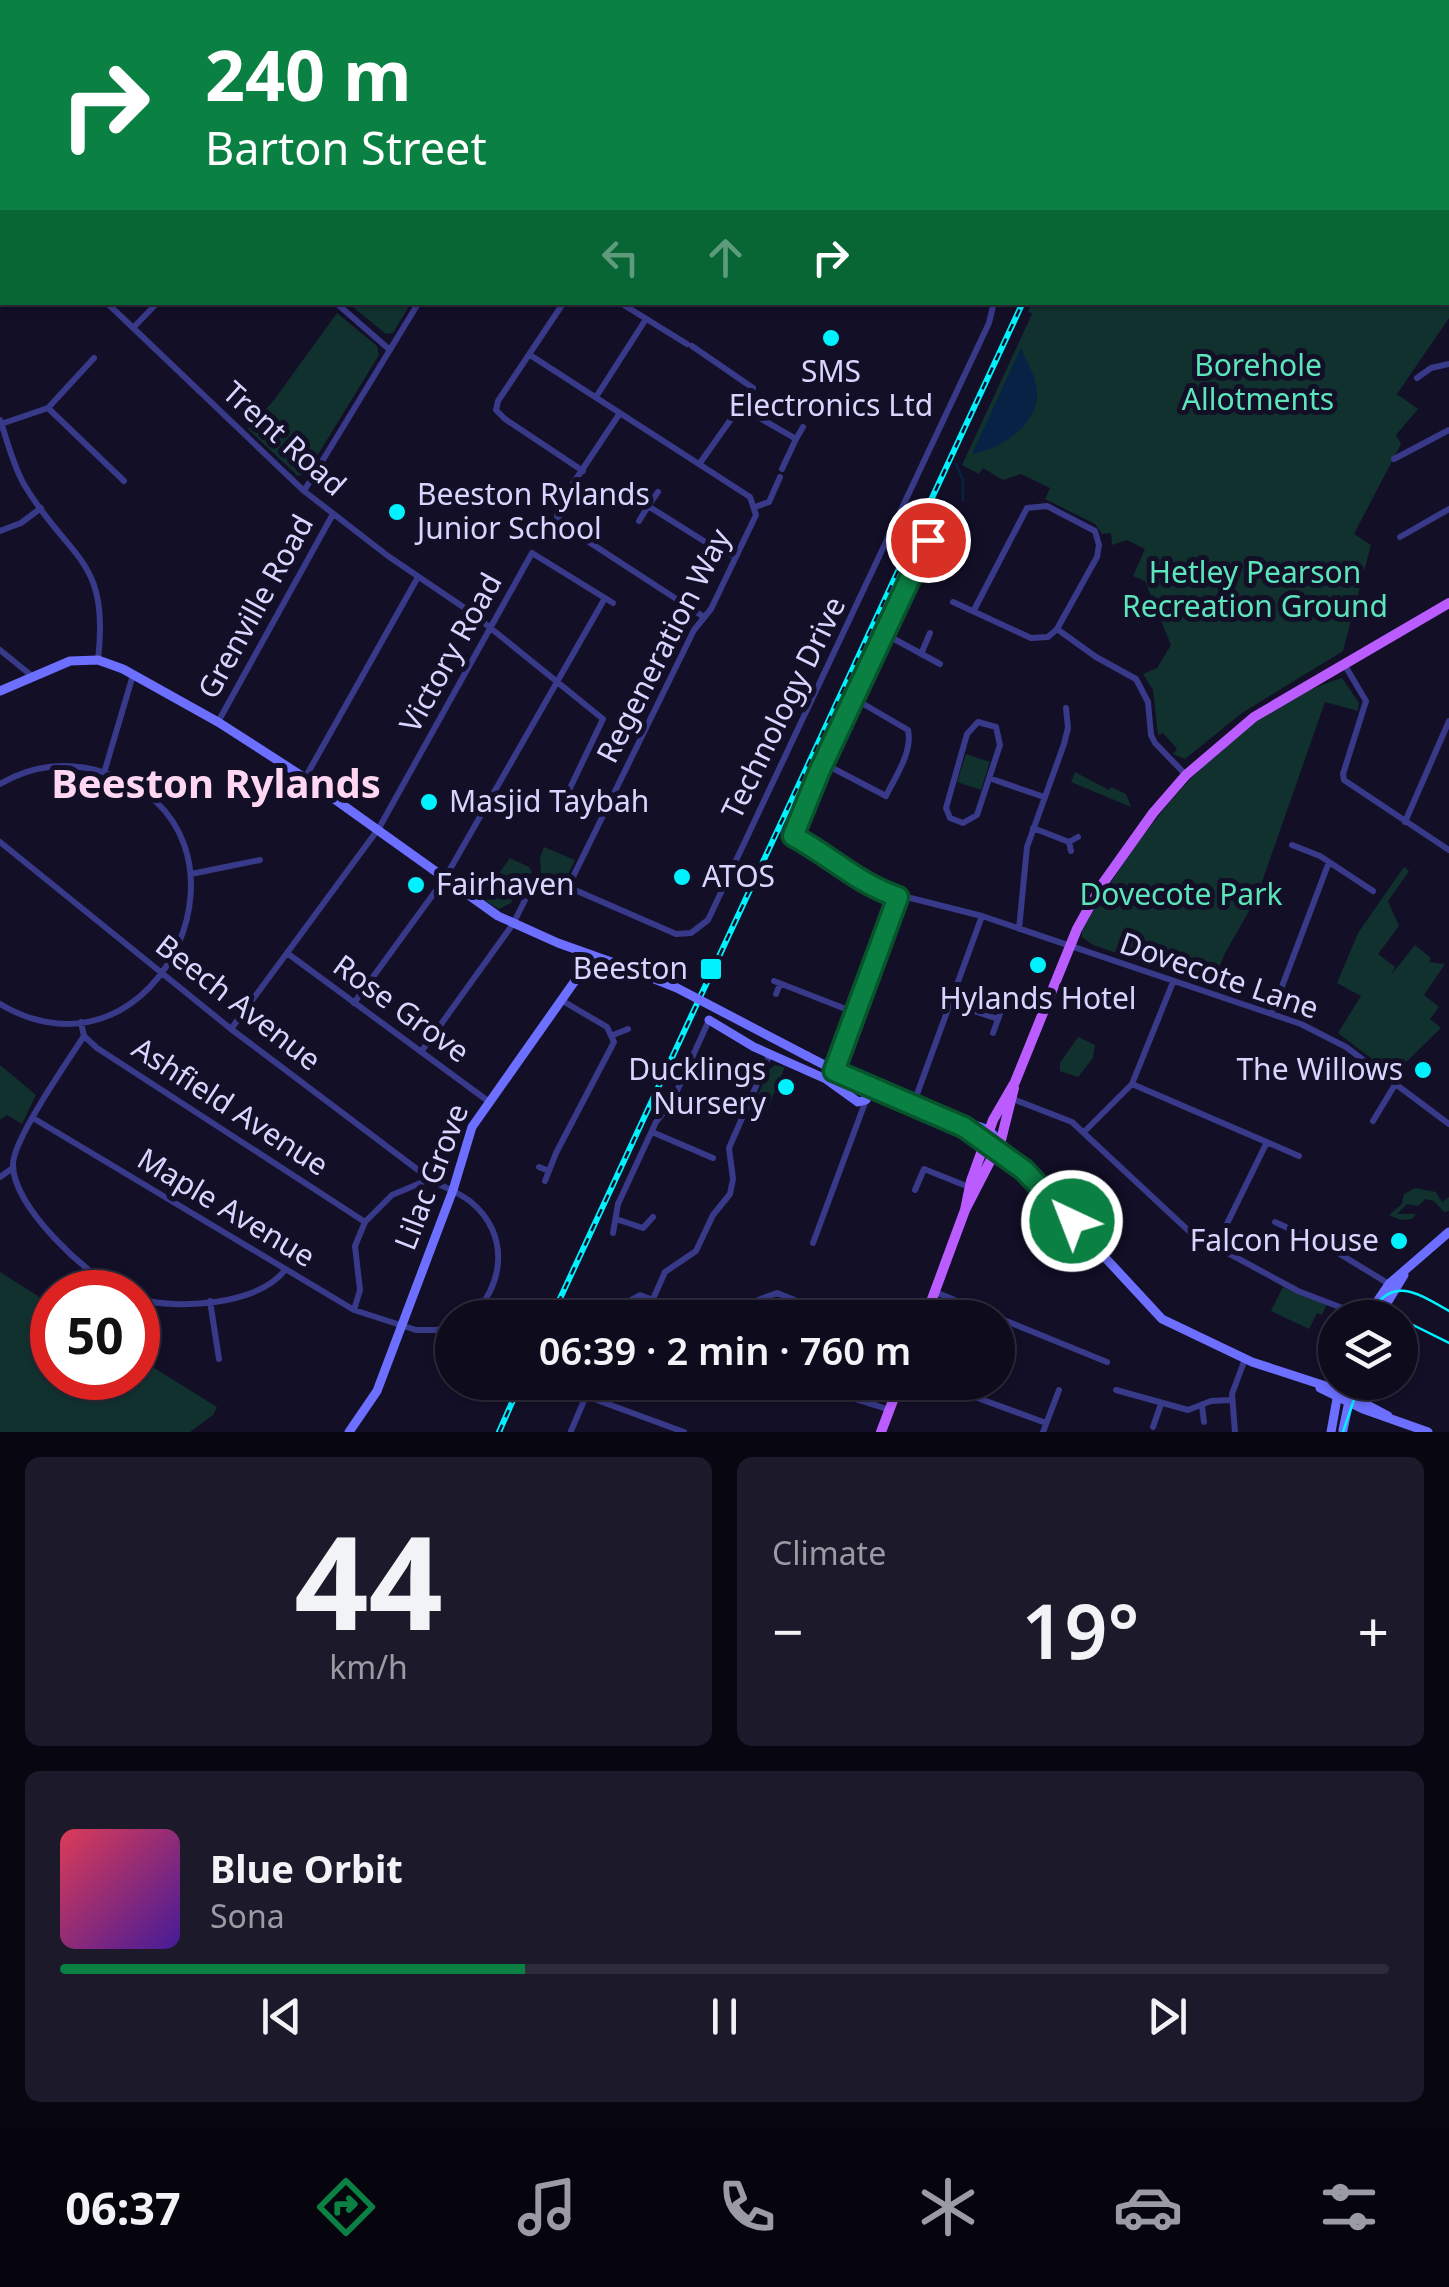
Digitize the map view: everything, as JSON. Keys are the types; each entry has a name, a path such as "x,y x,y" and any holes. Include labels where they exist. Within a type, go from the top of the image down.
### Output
{"main road":[{"path":"965,1210 987,1136 1015,1082 1069,947 1100,886 1153,813 1186,775 1254,716 1449,603"},
{"path":"932,1300 965,1210 999,1145 1015,1082"},
{"path":"881,1432 893,1400"}],"street":[{"name":"Trent Road","path":"109,305 304,491 490,628 603,720 561,808"},
{"path":"134,328 155,305"},
{"path":"338,305 390,350"},
{"path":"304,491 417,305"},
{"path":"562,305 498,401 496,410 505,420 583,470"},
{"path":"625,305 753,388 700,463"},
{"name":"Technology Drive","path":"568,887 671,934 692,933 708,920 900,518 989,323 993,305"},
{"path":"596,397 646,319"},
{"name":"Regeneration Way","path":"530,354 750,497 756,515 711,609 694,630 568,887"},
{"path":"94,358 48,408 1,422 20,478 79,554 93,580 101,616 98,660"},
{"path":"1417,378 1432,368 1449,364"},
{"path":"740,407 796,439"},
{"path":"48,408 124,481"},
{"path":"620,413 558,506 557,516 572,530 704,617"},
{"path":"755,507 769,502 804,427"},
{"path":"1394,459 1449,430"},
{"path":"640,521 658,492"},
{"path":"952,602 1031,638 1044,639 1057,629 1097,557 1100,545 1091,528 1040,504 1027,508 974,610"},
{"path":"648,506 736,557"},
{"path":"0,531 21,523 41,508"},
{"path":"1400,537 1449,509"},
{"name":"Grenville Road","path":"218,722 333,514"},
{"path":"793,836 928,540"},
{"name":"Victory Road","path":"232,1029 379,828 532,553 605,598"},
{"path":"920,555 933,560"},
{"path":"305,778 418,577"},
{"path":"354,1003 445,878 605,598 613,603"},
{"path":"1057,629 1140,684 1148,702 1155,744 1186,775"},
{"path":"921,654 930,633"},
{"path":"885,634 940,664"},
{"path":"0,650 32,676"},
{"path":"0,690 70,660 98,660 133,674 305,778 512,924 677,988 871,1089 987,1136 1024,1170 1155,1313 1245,1359 1318,1385"},
{"path":"1344,664 1366,701 1344,780 1449,850"},
{"path":"104,772 133,674"},
{"path":"823,764 886,796 910,741 908,730 854,699"},
{"path":"1019,929 1027,846 1064,744 1068,728 1066,708"},
{"path":"1405,822 1449,721"},
{"path":"978,722 993,724 1000,732 990,778 977,815 963,823 950,818 946,808 948,796 967,734 978,722"},
{"path":"0,784 29,770 77,766 104,772 136,787 162,810 182,844 190,874 189,921 176,955 164,973 134,1002 81,1022 41,1020 0,1004"},
{"path":"990,778 1044,796"},
{"path":"1034,828 1070,846 1078,836"},
{"name":"Dovecote Lane","path":"783,831 834,860 866,886 982,916 1272,1013 1331,1038 1449,1124"},
{"name":"Beech Avenue","path":"0,842 232,1029 430,1179 453,1190 487,1217 498,1246 495,1281 486,1300"},
{"path":"1292,845 1329,862 1373,891"},
{"path":"190,874 260,860"},
{"path":"1272,1013 1329,862"},
{"path":"421,1052 512,924 526,896 534,888 549,883 568,887"},
{"path":"834,1071 898,897"},
{"path":"913,1105 982,916"},
{"name":"Rose Grove","path":"287,954 488,1102"},
{"name":"Lilac Grove","path":"349,1432 376,1391 453,1190 472,1128 584,968 589,955"},
{"path":"776,994 777,982 856,1013"},
{"path":"1084,1132 1132,1084 1173,982"},
{"path":"545,1181 611,1051 612,1035 607,1027 561,1000"},
{"path":"950,1003 999,1015 993,1032"},
{"path":"613,1234 618,1204 652,1132 672,1102 709,1020 826,1079 858,1102 866,1100"},
{"path":"81,1022 84,1036 33,1118 12,1168 32,1208 51,1234 89,1270"},
{"path":"612,1035 628,1029"},
{"name":"Ashfield Avenue","path":"84,1036 365,1222"},
{"path":"631,1300 640,1295 653,1299 665,1272 693,1254 713,1215 730,1194 733,1179 729,1148 770,1054"},
{"path":"691,1063 742,1086"},
{"path":"1372,1121 1396,1083"},
{"path":"1132,1084 1300,1156"},
{"path":"812,1243 871,1089"},
{"path":"1013,1099 1066,1118 1182,1227 1284,1283 1325,1300"},
{"name":"Maple Avenue","path":"33,1118 354,1310 402,1326 435,1328"},
{"path":"652,1132 713,1158"},
{"path":"1216,1246 1267,1142"},
{"path":"539,1167 548,1171"},
{"path":"0,1177 12,1168"},
{"path":"915,1190 924,1169 970,1187"},
{"path":"354,1310 360,1290 355,1246 365,1222 392,1195 430,1179"},
{"path":"616,1219 643,1228 653,1217"},
{"path":"1275,1222 1394,1284"},
{"path":"1386,1300 1394,1284 1415,1261 1449,1232"},
{"path":"160,1303 210,1301 262,1289 273,1284 285,1270"},
{"path":"1376,1300 1394,1284"},
{"path":"935,1292 1107,1362"},
{"path":"758,1300 776,1293 794,1300"},
{"path":"210,1301 219,1359"},
{"path":"1234,1432 1232,1400 1245,1359"},
{"path":"977,1400 1044,1428 1058,1390"},
{"path":"1116,1390 1188,1410 1232,1400"},
{"path":"572,1432 584,1400"},
{"path":"597,1400 684,1432"},
{"path":"865,1400 889,1410"},
{"path":"1331,1432 1341,1400"},
{"path":"1343,1400 1343,1431"},
{"path":"1351,1400 1364,1410 1388,1416"},
{"path":"1355,1400 1428,1432"},
{"path":"1153,1427 1161,1404"},
{"path":"1202,1406 1204,1422"},
{"path":"1343,1431 1352,1416 1364,1410"}],"green space":[{"path":"350,305 410,305 393,333 386,334"},
{"path":"1031,305 1449,305 1449,318 1397,394 1418,409 1396,435 1401,444 1354,534 1371,545 1343,651 1242,713 1185,759 1173,754 1177,749 1163,733 1158,735 1153,690 1143,674 1157,668 1171,645 1145,581 1133,576 1145,549 1127,540 1112,545 1111,533 1102,534 1095,524 1045,499 1050,488 1021,474 1003,480 983,468 979,474 962,465 1032,314 1028,311"},
{"path":"337,313 377,346 379,355 306,474 298,476 248,429"},
{"name":"Dovecote Park","path":"1342,678 1359,703 1358,711 1325,702 1256,899 1225,953 1212,986 1093,945 1082,937 1082,930 1131,853 1190,780 1260,718 1300,695"},
{"path":"966,754 990,762 981,790 957,782"},
{"path":"1075,772 1109,790 1111,787 1126,794 1131,807 1071,782"},
{"path":"544,847 575,860 566,878 541,873"},
{"path":"510,858 532,872 511,903 499,909 486,901 491,894 487,890"},
{"path":"1404,867 1409,871 1388,901 1399,926 1378,954 1395,967 1391,975 1415,945 1431,958 1429,962 1445,964 1424,995 1439,1007 1430,1019 1441,1028 1393,1075 1338,1033 1361,996 1337,983 1358,933"},
{"path":"1078,1037 1095,1045 1093,1058 1078,1077 1060,1071 1060,1063"},
{"path":"0,1065 36,1095 22,1124 7,1115 0,1120"},
{"path":"775,1065 785,1067 766,1112 753,1106"},
{"path":"1415,1188 1436,1192 1442,1202 1449,1197 1449,1211 1444,1212 1434,1201 1425,1199 1418,1206 1407,1204 1397,1214 1416,1214 1412,1219 1389,1215 1402,1204 1404,1194"},
{"path":"0,1272 30,1291 30,1400 160,1400 160,1372 217,1407 213,1415 190,1432 0,1432"},
{"path":"1283,1287 1318,1301 1318,1313 1309,1329 1271,1311"}],"water":[{"path":"1021,348 1036,385 1034,411 1008,439 972,454"}],"waterway":[{"path":"956,464 963,480 963,501"}],"tram line":[{"path":"1381,1300 1395,1291 1405,1291 1449,1311"},
{"path":"1418,1328 1449,1343"},
{"path":"1343,1432 1354,1400"}],"railway":[{"path":"559,1300 1022,305"},
{"path":"499,1432 513,1400"}],"place":[{"name":"SMS Electronics Ltd","path":"831,338"},
{"name":"Beeston Rylands Junior School","path":"397,512"},
{"name":"Masjid Taybah","path":"429,802"},
{"name":"ATOS","path":"682,877"},
{"name":"Fairhaven","path":"416,885"},
{"name":"Hylands Hotel","path":"1038,965"},
{"name":"Beeston","path":"711,969"},
{"name":"The Willows","path":"1423,1070"},
{"name":"Ducklings Nursery","path":"786,1087"},
{"name":"Falcon House","path":"1399,1241"}],"district":[{"name":"Beeston Rylands","path":"216,784"}],"route":[{"path":"928,540 793,836 834,860 866,886 898,897 834,1071 964,1127 1024,1170 1072,1221"}],"park label":[{"name":"Borehole Allotments","path":"1258,383"},
{"name":"Hetley Pearson Recreation Ground","path":"1255,590"}]}
